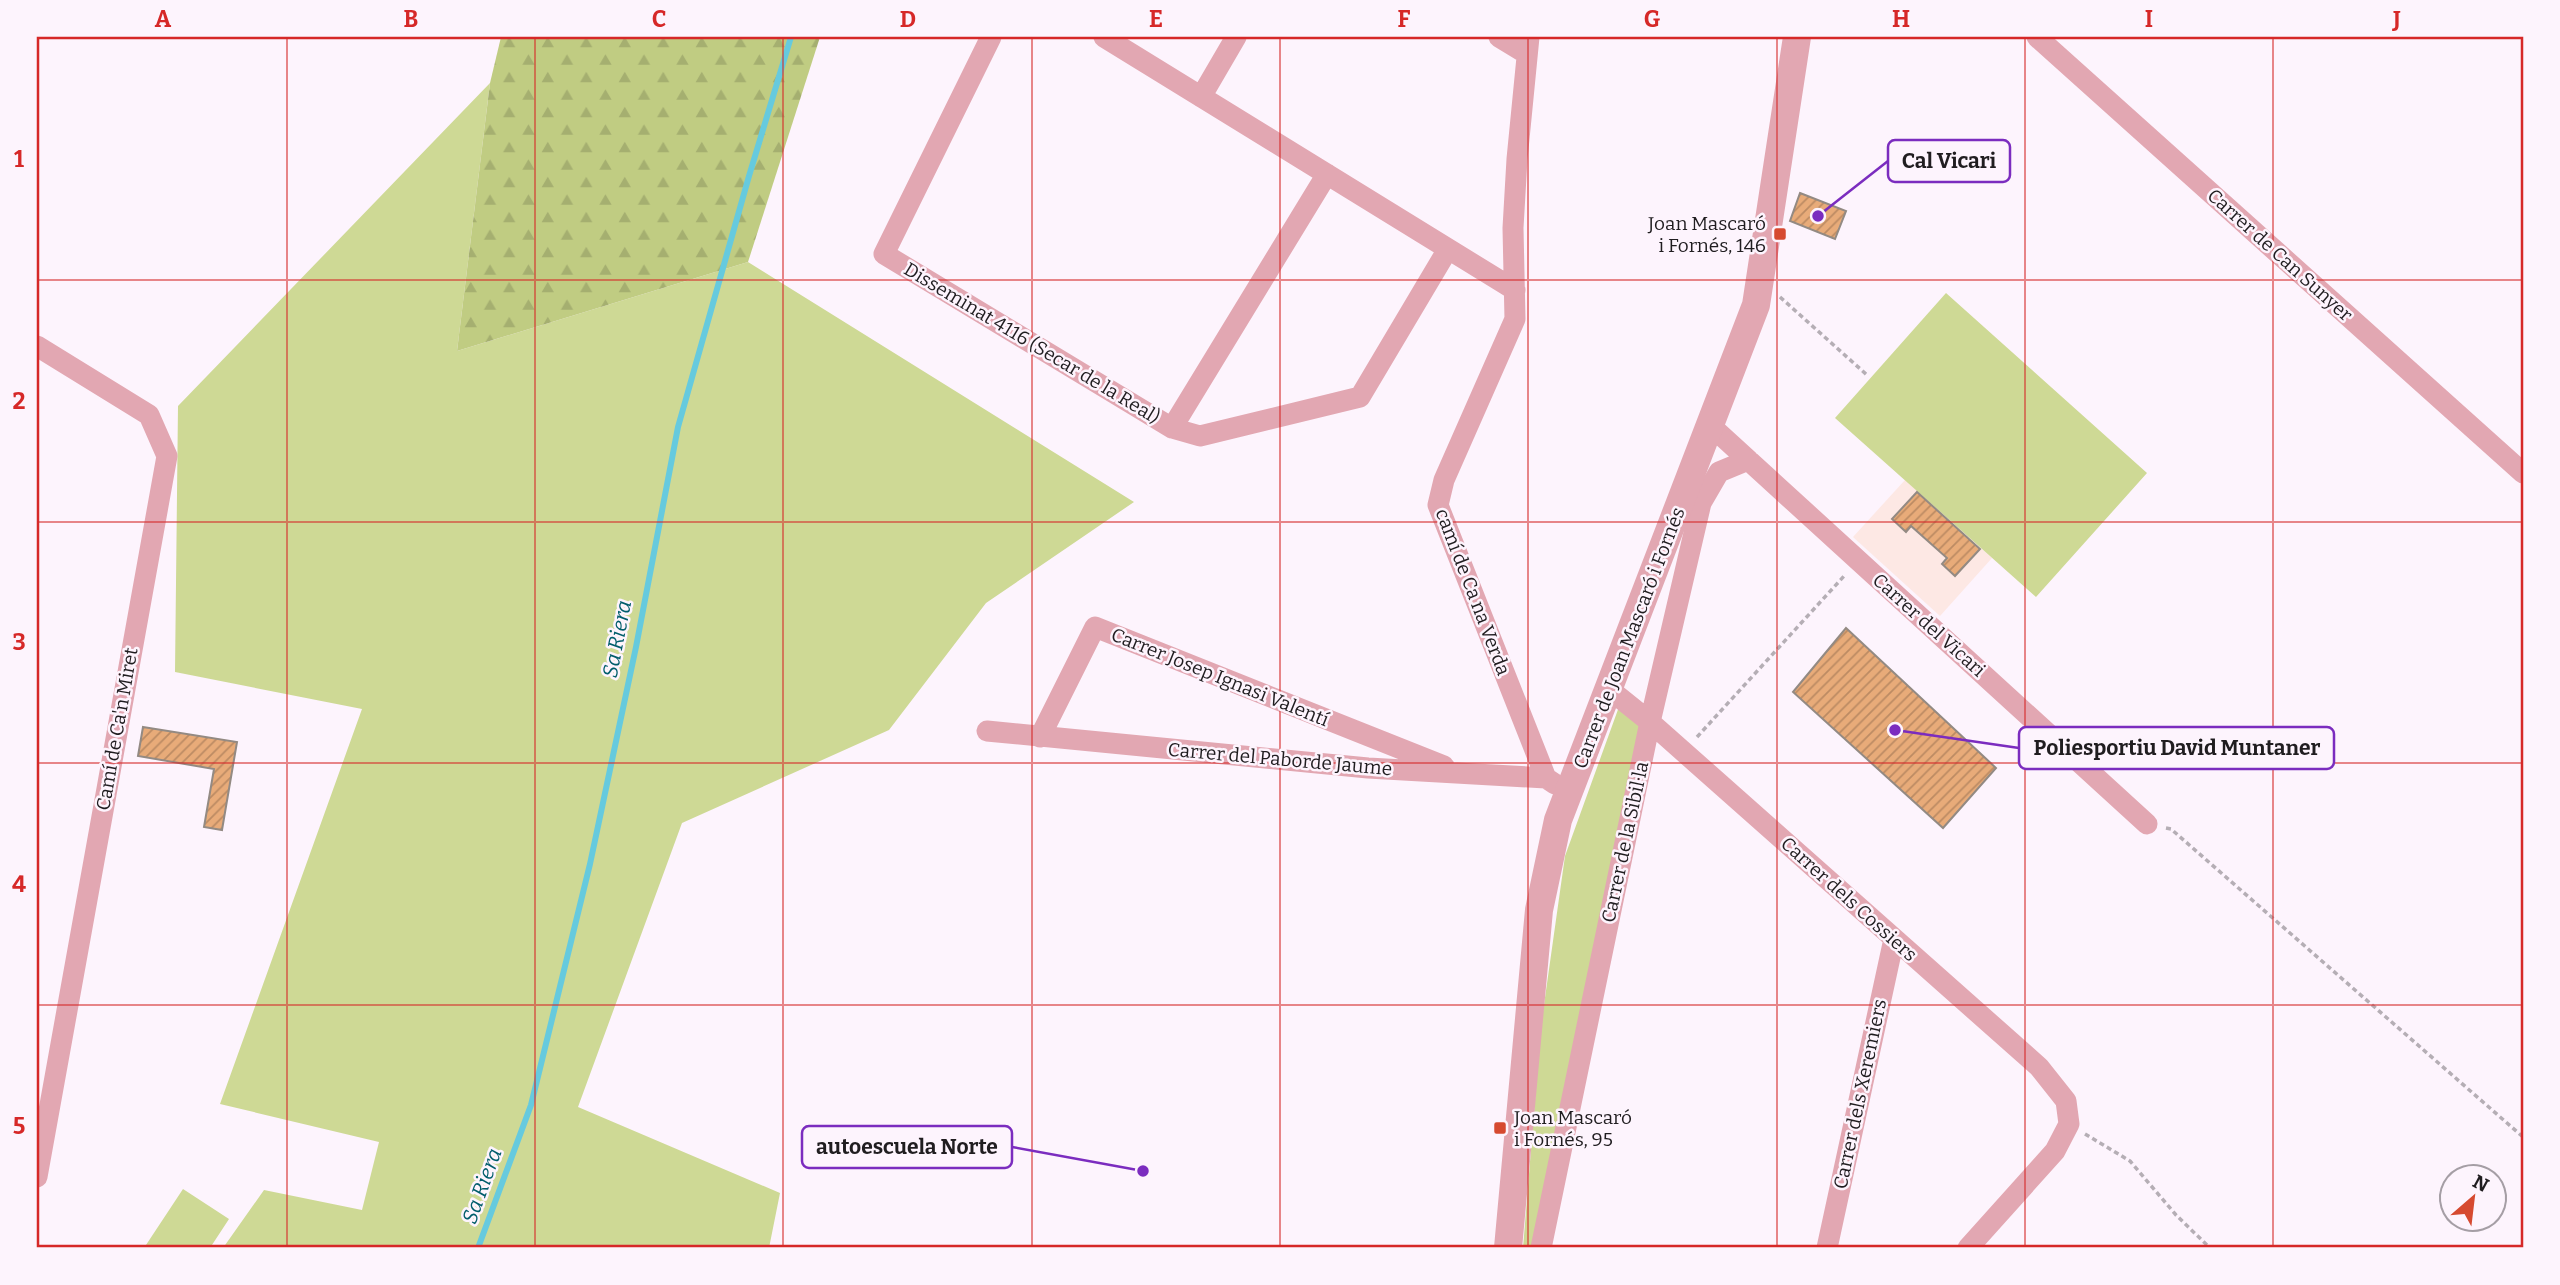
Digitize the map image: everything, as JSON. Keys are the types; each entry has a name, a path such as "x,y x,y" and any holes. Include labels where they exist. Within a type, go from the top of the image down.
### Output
{"street":[{"name":"Disseminat 4116 (Secar de la Real)","path":"991,37 884,254 1172,428 1200,436 1360,397 1448,248"},
{"path":"1104,37 1515,290"},
{"path":"1201,97 1236,37"},
{"path":"1499,37 1528,45"},
{"name":"Carrer de Joan Mascaró i Fornés","path":"1508,1248 1539,909 1558,820 1557,785 1609,689 1756,305 1797,37"},
{"name":"Carrer de Can Sunyer","path":"2037,37 2523,473"},
{"name":"camí de Ca na Verda","path":"1528,45 1513,228 1515,319 1444,480 1438,505 1557,785"},
{"name":"Disseminat 4116 (Secar de la Real)","path":"1172,428 1326,174"},
{"name":"Camí de Ca'n Miret","path":"37,346 149,415 167,456 37,1177"},
{"name":"Carrer del Vicari","path":"1711,426 2147,824"},
{"name":"Carrer de la Sibil·la","path":"1541,1248 1650,722 1701,503 1719,472 1748,460"},
{"name":"Carrer Josep Ignasi Valentí","path":"1040,737 1095,627 1459,772"},
{"name":"Carrer dels Cossiers","path":"1609,689 1650,722 2039,1067 2066,1101 2069,1124"},
{"name":"Carrer del Paborde Jaume","path":"987,731 1368,768 1459,772 1557,785"},
{"name":"Carrer dels Xeremiers","path":"1826,1248 1894,939"},
{"path":"1968,1248 2055,1151 2069,1124"}],"path":[{"path":"1760,279 1867,376"},
{"path":"1684,752 1858,560"},
{"path":"2147,824 2171,829 2523,1137"},
{"path":"2069,1124 2130,1161 2176,1215 2210,1248"}],"shaded area":[{"path":"1905,480 1992,558 1940,616 1853,537"}],"green space":[{"path":"501,37 820,37 748,262 457,351 490,83"},
{"path":"490,83 457,351 748,262 1134,502 986,603 889,730 682,823 578,1107 780,1193 769,1248 223,1248 264,1190 362,1210 379,1142 220,1104 362,709 175,672 178,406"},
{"path":"1946,293 2147,473 2036,597 1835,418"},
{"path":"1620,704 1644,726 1535,1248 1523,1248 1541,1026 1565,856"},
{"path":"183,1189 229,1219 210,1248 144,1248"}],"building":[{"path":"1800,193 1846,211 1835,239 1790,221"},
{"path":"1917,492 1980,549 1955,576 1942,564 1947,558 1911,526 1906,532 1892,519"},
{"path":"1846,628 1996,768 1943,828 1793,692"},
{"path":"143,727 237,742 222,830 204,827 214,769 138,756"}],"waterway":[{"name":"Sa Riera","path":"478,1248 531,1105 590,864 636,647 678,427 791,37"}],"place":[{"name":"Cal Vicari","path":"1818,216"},
{"name":"Joan Mascaró i Fornés, 146","path":"1780,234"},
{"name":"Poliesportiu David Muntaner","path":"1895,730"},
{"name":"Joan Mascaró i Fornés, 95","path":"1500,1128"},
{"name":"autoescuela Norte","path":"1143,1171"}]}
